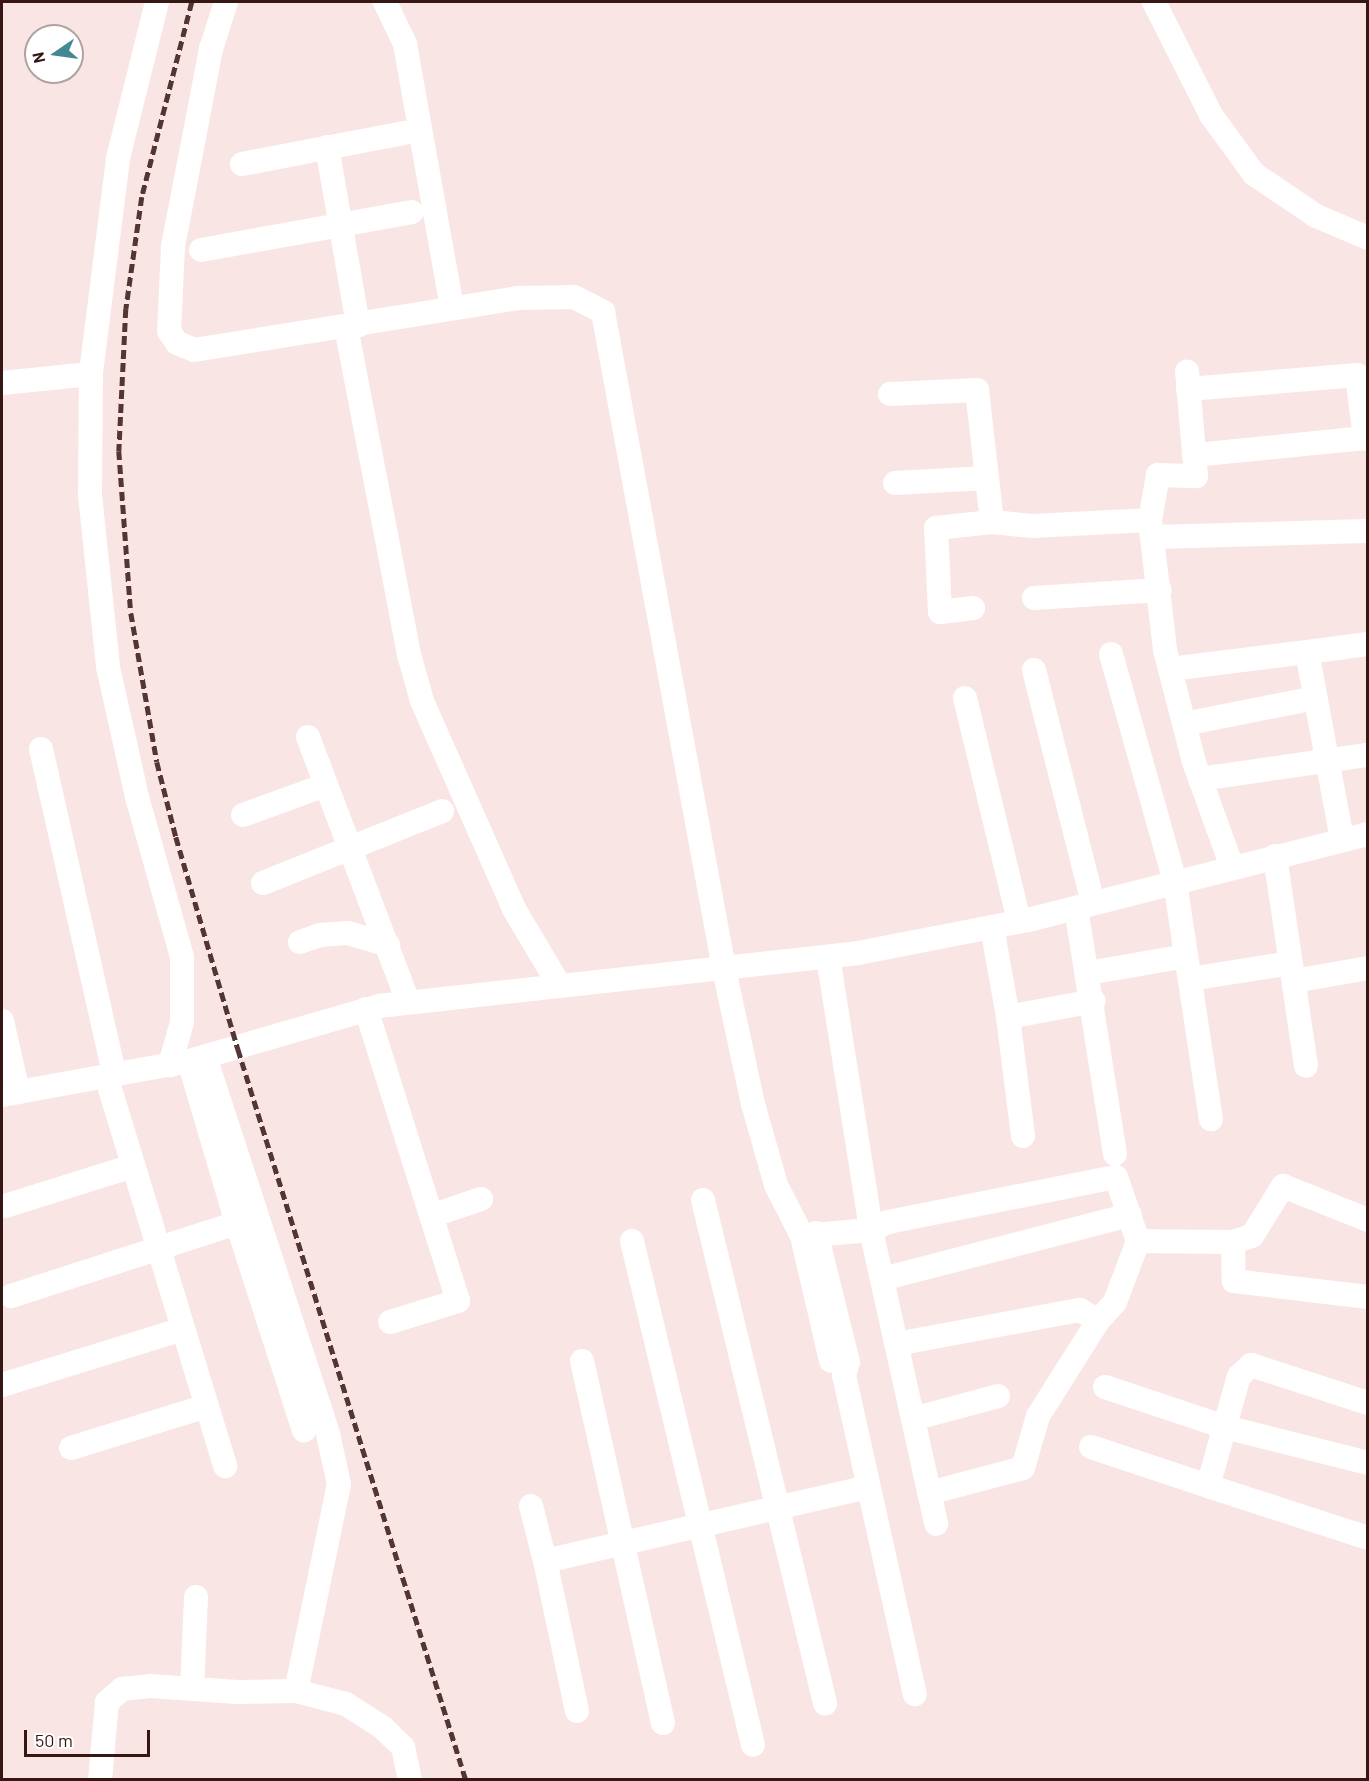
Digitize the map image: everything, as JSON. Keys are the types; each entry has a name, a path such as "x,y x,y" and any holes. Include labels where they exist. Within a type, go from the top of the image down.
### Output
{"street":[{"path":"156,2 118,159 91,374 90,495 108,667 137,797 182,957 182,1022 188,1061 237,1223 304,1430"},
{"path":"226,2 211,49 173,247 169,331 177,343 194,350 517,298 574,297 603,312 724,969 753,1104 776,1185 809,1235 848,1362 843,1375 915,1694"},
{"path":"385,2 405,44 452,308"},
{"path":"1154,2 1211,115 1254,174 1316,216 1368,238"},
{"path":"242,164 404,133"},
{"path":"327,147 341,225 352,326 410,658 422,701 514,909 558,983"},
{"path":"201,250 412,212"},
{"path":"1194,455 1365,438 1356,366 1187,380 1194,455 1196,476 1158,475 1152,528 1170,669 1200,779 1232,867"},
{"path":"2,383 91,374"},
{"path":"890,394 977,390 992,522"},
{"path":"895,483 987,478"},
{"path":"973,608 940,612 936,528 992,522 1032,526 1366,531"},
{"path":"1034,598 1160,590"},
{"path":"1170,669 1368,644"},
{"path":"1307,652 1342,839"},
{"path":"1111,654 1175,882 1211,1119"},
{"path":"1034,670 1085,905 1089,973 1115,1154"},
{"path":"965,698 1019,922"},
{"path":"1184,724 1315,698"},
{"path":"308,737 408,1001"},
{"path":"41,749 110,1075 133,1166 225,1466"},
{"path":"1200,779 1367,755"},
{"path":"243,815 326,785"},
{"path":"263,883 442,811"},
{"path":"2,1021 10,1094 188,1061 366,1009 408,1001 558,983 724,969 828,957 1019,922 1342,839 1367,836"},
{"path":"1275,856 1306,1066"},
{"path":"992,927 1008,1017 1023,1136"},
{"path":"300,942 320,935 348,933 388,945"},
{"path":"828,957 871,1230 936,1524"},
{"path":"1089,973 1188,967 1292,972 1368,968"},
{"path":"1008,1017 1094,1001"},
{"path":"366,1009 458,1301 390,1322"},
{"path":"188,1061 328,1434 339,1484 296,1690"},
{"path":"5,1206 133,1166"},
{"path":"809,1235 834,1236 871,1230 888,1222 1116,1177 1138,1241 1115,1302 1098,1321 1038,1416 1023,1468 929,1493"},
{"path":"1138,1241 1233,1242 1252,1236 1283,1186 1368,1220"},
{"path":"432,1216 481,1199"},
{"path":"703,1200 825,1703"},
{"path":"882,1279 1130,1215"},
{"path":"11,1296 237,1223"},
{"path":"632,1241 753,1745"},
{"path":"1233,1242 1234,1281 1368,1297"},
{"path":"896,1344 1080,1310 1098,1321"},
{"path":"2,1385 183,1329"},
{"path":"582,1361 621,1544 663,1723"},
{"path":"1208,1486 1239,1376 1251,1365 1368,1403"},
{"path":"1105,1387 1225,1427 1368,1463"},
{"path":"913,1419 998,1396"},
{"path":"71,1448 207,1406"},
{"path":"1091,1447 1368,1538"},
{"path":"545,1561 868,1487"},
{"path":"531,1506 577,1711"},
{"path":"192,1689 196,1597"},
{"path":"100,1779 107,1702 122,1689 150,1686 192,1689 296,1690 346,1704 382,1727 403,1747 410,1779"}],"railway":[{"path":"192,2 142,197 126,309 119,451 131,613 157,762 176,837 238,1049 466,1780"}]}
